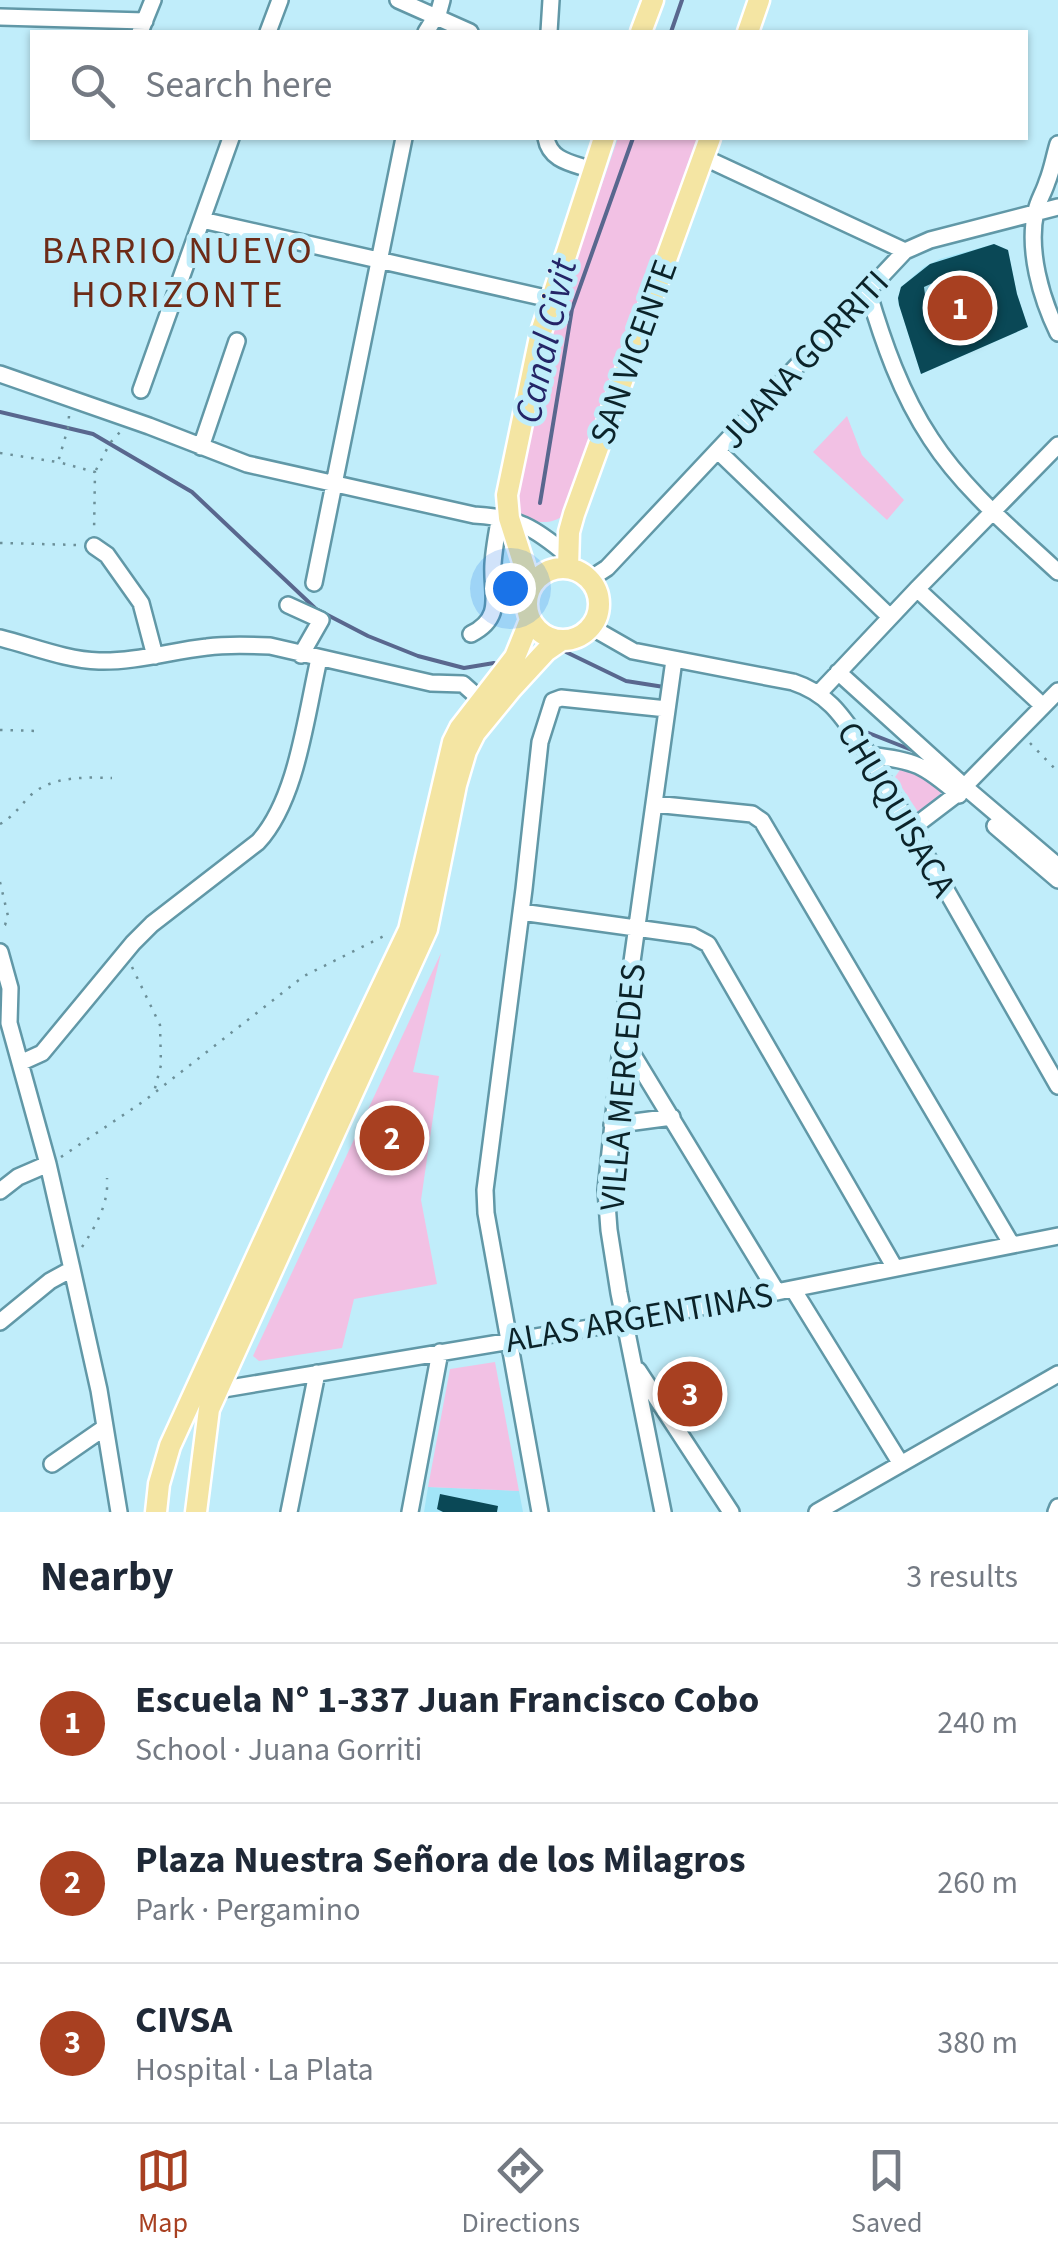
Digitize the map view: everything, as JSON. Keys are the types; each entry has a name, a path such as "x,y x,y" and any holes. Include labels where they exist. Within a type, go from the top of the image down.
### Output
{"main road":[{"path":"643,30 653,0"},
{"path":"749,30 760,0"},
{"path":"531,587 504,517 507,495 550,299 603,140"},
{"name":"SAN VICENTE","path":"568,561 574,514 707,147"},
{"path":"196,1512 210,1409 424,935 468,744 546,651 591,627 598,613 596,589 568,561 547,571 531,587 526,604 530,620 544,634 562,640"},
{"path":"156,1512 163,1469 175,1436 409,930 449,754 460,728 515,657 530,620"}],"street":[{"path":"0,17 143,27 153,0"},
{"path":"269,30 280,0"},
{"path":"398,0 465,30"},
{"path":"427,30 442,0"},
{"path":"550,30 551,0"},
{"path":"140,390 230,140"},
{"path":"314,583 404,140"},
{"path":"547,140 557,158 592,170"},
{"path":"1058,144 1036,212 1034,246 1044,299 1058,333"},
{"path":"707,147 905,251"},
{"name":"JUANA GORRITI","path":"590,579 607,568 905,251 930,240 1058,207"},
{"path":"202,220 550,299"},
{"path":"868,290 890,356 919,419 944,457 993,511 1058,572"},
{"path":"201,447 237,341"},
{"path":"0,374 248,464 474,515 504,517 540,534 568,561"},
{"path":"819,692 1058,445"},
{"path":"718,451 890,617"},
{"path":"471,634 489,621 494,609 492,568 504,517"},
{"path":"94,546 108,555 141,603 155,656"},
{"path":"917,588 1043,706"},
{"path":"288,605 321,620 301,654"},
{"name":"CHUQUISACA","path":"591,627 632,650 793,682 819,692 834,706 869,755 1058,1086"},
{"path":"0,638 99,661 208,647 270,646 431,683 463,684 482,700"},
{"path":"20,1063 42,1052 152,924 270,829 290,783 320,659"},
{"name":"VILLA MERCEDES","path":"663,1512 606,1206 622,1037 674,660"},
{"path":"838,672 1058,880"},
{"path":"911,829 961,790 1058,691"},
{"path":"540,1512 486,1214 486,1190 540,742 553,701 561,698 669,694"},
{"path":"869,755 919,764 961,790 1058,866"},
{"path":"654,804 752,814 762,821 1012,1245"},
{"path":"521,912 692,936 708,944 895,1268"},
{"path":"0,952 8,978 5,1006 48,1164 98,1390 119,1512"},
{"path":"622,1037 901,1464"},
{"path":"1,1053 16,1045"},
{"path":"612,1125 672,1117"},
{"path":"0,1191 18,1177 48,1164"},
{"name":"ALAS ARGENTINAS","path":"218,1390 625,1322 1058,1236"},
{"path":"0,1322 70,1263"},
{"path":"410,1512 440,1352"},
{"path":"633,1363 731,1512"},
{"path":"290,1512 317,1373"},
{"path":"818,1512 1058,1374"},
{"path":"52,1464 104,1428"}],"path":[{"path":"58,462 72,399"},
{"path":"0,543 94,546 96,472 110,443 132,420"},
{"path":"0,453 96,472"},
{"path":"0,730 38,731"},
{"path":"1018,732 1058,772"},
{"path":"0,824 45,786 80,777 112,778"},
{"path":"0,882 8,916 0,928"},
{"path":"48,1164 154,1094 304,976 389,933 409,930"},
{"path":"125,952 160,1025 161,1066 154,1094"},
{"path":"70,1263 100,1216 108,1192 107,1178"}],"shaded area":[{"path":"617,140 696,140 562,516 552,521 533,521 518,512 517,501 556,318"},
{"path":"994,244 1008,250 1028,327 921,374 899,305 901,287 940,259"},
{"path":"847,416 862,455 904,500 887,520 813,452"},
{"path":"902,767 917,770 944,791 918,812 895,777"},
{"path":"441,953 413,1072 439,1076 421,1200 437,1284 354,1299 342,1348 259,1361 253,1356"},
{"path":"495,1362 519,1491 428,1487 450,1369"},
{"path":"428,1487 519,1491 523,1512 424,1512"}],"building":[{"path":"994,244 1008,250 1028,327 921,374 898,298 901,287 930,264","holes":["955,273 980,329 947,342 924,287"]},
{"path":"440,1494 498,1506 497,1512 443,1512 437,1509"}],"waterway":[{"name":"Canal Civit","path":"672,30 682,0"},
{"name":"Canal Civit","path":"540,503 572,309 632,140"},
{"path":"0,412 93,434 192,492 316,609 368,636 418,656 464,668 494,663"},
{"name":"Canal Civit","path":"566,652 626,681 664,687"},
{"name":"Canal Civit","path":"866,732 917,752"}],"place":[{"name":"Escuela N° 1-337 Juan Francisco Cobo","path":"960,308"},
{"name":"Plaza Nuestra Señora de los Milagros","path":"392,1138"},
{"name":"CIVSA","path":"690,1394"}],"district":[{"name":"BARRIO NUEVO HORIZONTE","path":"178,272"}]}
